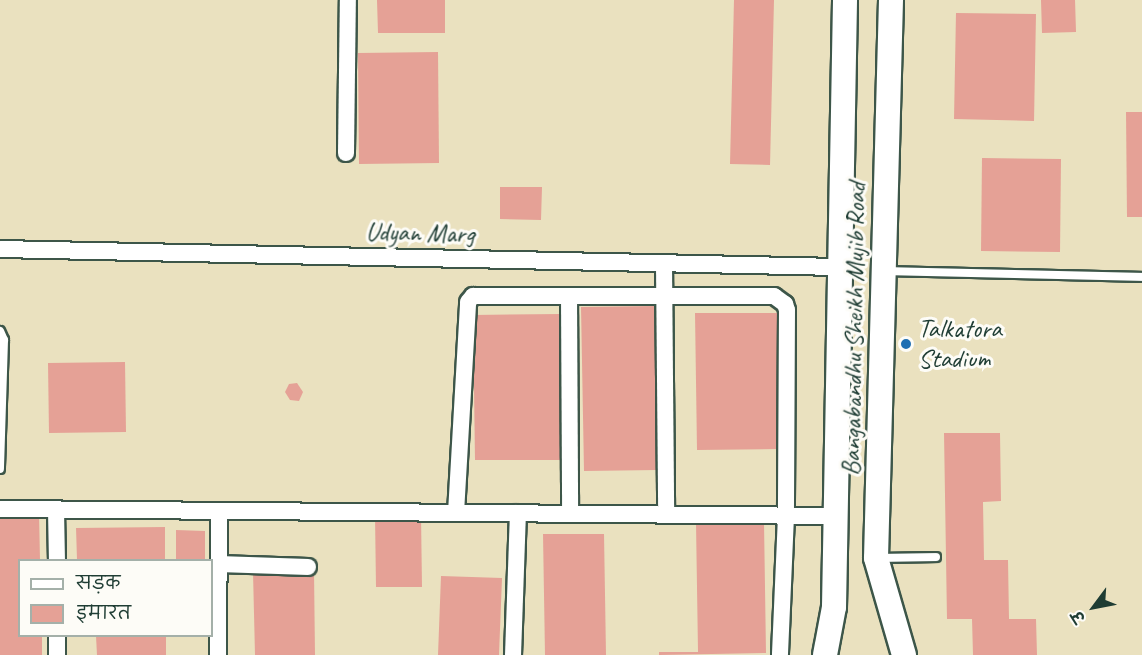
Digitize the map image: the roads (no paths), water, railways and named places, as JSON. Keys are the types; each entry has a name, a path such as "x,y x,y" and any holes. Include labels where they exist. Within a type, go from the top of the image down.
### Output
{"main road":[{"name":"Bangabandhu Sheikh Mujib Road","path":"825,655 834,607 845,0"},
{"name":"Bangabandhu Sheikh Mujib Road","path":"891,0 876,558 904,655"}],"street":[{"path":"346,153 348,0"},
{"name":"Udyan Marg","path":"0,249 839,267"},
{"path":"664,264 666,514"},
{"path":"456,513 468,302 473,296 665,298 774,296 785,304 786,516 780,655"},
{"path":"569,296 570,514"},
{"path":"0,509 834,516"},
{"path":"56,510 57,559"},
{"path":"218,655 219,511"},
{"path":"513,655 518,513"},
{"path":"219,564 308,567"},
{"path":"57,637 57,655"}],"lane":[{"path":"884,271 1142,277"},
{"path":"0,331 4,340 0,469"},
{"path":"876,558 936,557"}],"place":[{"name":"Talkatora Stadium","path":"906,344"}]}
